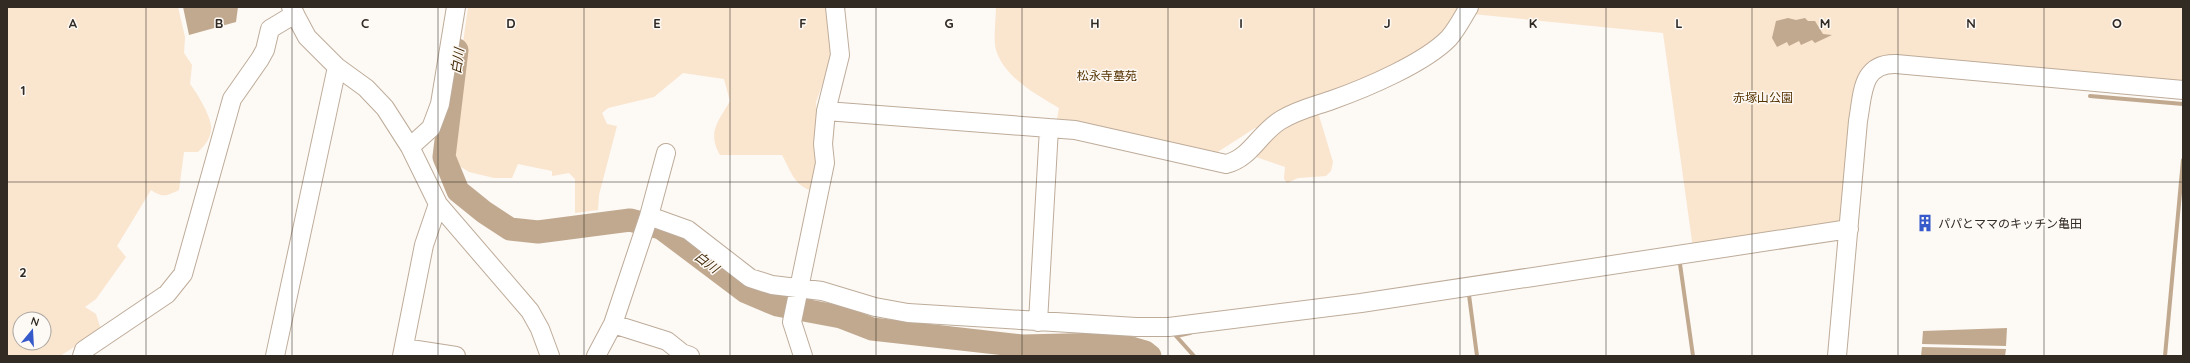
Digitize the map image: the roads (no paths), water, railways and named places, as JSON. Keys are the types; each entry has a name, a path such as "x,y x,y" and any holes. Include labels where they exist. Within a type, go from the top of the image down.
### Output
{"street":[{"path":"410,147 431,128 440,104 456,7"},
{"path":"803,356 792,322 825,163 823,144 826,111 840,55 835,7"},
{"path":"826,111 1075,130 1226,164 1244,157 1266,130 1282,119 1298,111 1358,90 1426,56 1451,36 1469,7"},
{"path":"82,356 84,350 167,294 183,274 232,99 265,50 270,29 293,11 307,37 337,67 366,88 386,108 410,147 438,204 530,311 540,329 550,356"},
{"path":"1837,356 1858,121 1864,84 1876,68 1884,64 2183,90"},
{"path":"275,356 337,67"},
{"path":"1038,322 1049,128"},
{"path":"596,356 613,324 649,216 666,153"},
{"path":"438,204 424,245 403,352 456,356"},
{"path":"649,216 688,230 750,278 799,291 822,291 875,307 908,313 1038,322 1169,327 1557,275 1849,229"},
{"path":"613,324 667,341 682,353 690,356"}],"waterway":[{"name":"白川","path":"457,50 444,157 458,191 484,212 510,229 538,232 630,220 661,228 746,292 777,305 841,317 872,329 1022,346 1108,344 1128,347 1145,352 1150,356"},
{"path":"2090,96 2183,104"},
{"path":"2165,356 2183,160"},
{"path":"1680,264 1693,356"},
{"path":"1469,295 1477,356"},
{"path":"1190,333 1176,336 1194,356"}],"place":[{"name":"パパとママのキッチン亀田","path":"1925,223"}],"park label":[{"name":"松永寺墓苑","path":"1107,75"},
{"name":"赤塚山公園","path":"1763,97"}]}
